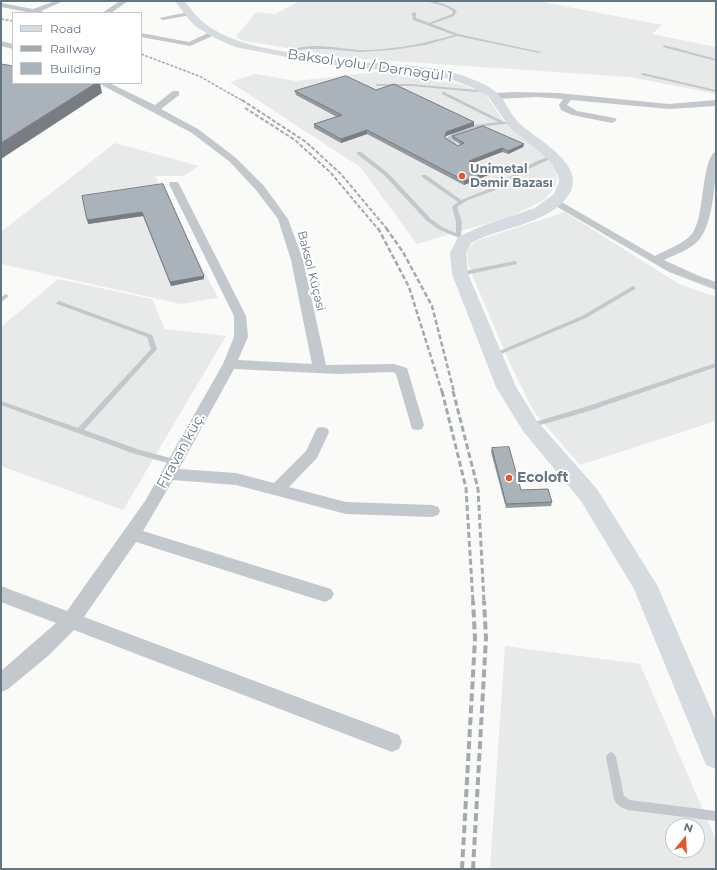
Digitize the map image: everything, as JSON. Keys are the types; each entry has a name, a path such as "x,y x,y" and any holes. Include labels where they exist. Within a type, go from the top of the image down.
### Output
{"main road":[{"name":"Baksol yolu / Dərnəgül 1","path":"184,7 201,25 239,45 356,65 420,70 466,81 490,93"},
{"path":"490,93 507,123 554,156 562,167 565,179 563,192 554,202 528,216 461,237 458,253 460,274 492,356 506,386 530,426 589,495 645,585 709,724 716,755"}],"street":[{"path":"34,11 61,1"},
{"path":"108,12 125,1"},
{"path":"1,5 38,12"},
{"path":"163,18 184,7"},
{"path":"142,35 190,44 214,33"},
{"path":"1,43 12,47"},
{"name":"Baksol Küçəsi","path":"104,84 195,131 233,160 260,188 283,219 297,260 320,368"},
{"path":"155,109 176,93"},
{"path":"490,93 569,97 660,106 716,103"},
{"path":"569,97 563,105 564,108 575,113 612,120"},
{"path":"656,260 694,240 702,227 711,207 712,163 716,155"},
{"name":"Firavan küç.","path":"1,683 41,650 70,622 132,534 230,364 240,337 240,316 174,184"},
{"path":"554,202 584,216 656,260 686,276 716,286"},
{"path":"230,364 338,370 394,368 402,371 417,425"},
{"path":"277,490 312,454 322,432"},
{"path":"171,468 206,478 223,476 346,508 432,511"},
{"path":"132,534 325,594"},
{"path":"1,594 70,622 392,742"}],"lane":[{"path":"427,1 445,5 456,12 453,15 430,24"},
{"path":"414,13 414,20 430,24 457,35 539,52"},
{"path":"286,54 299,48 372,51 439,40 457,35"},
{"path":"664,46 716,60"},
{"path":"643,74 716,91"},
{"path":"377,85 412,85 490,93"},
{"path":"443,93 507,123"},
{"path":"460,147 448,140 449,137 481,127 507,123"},
{"path":"359,153 386,174 429,220 440,228 461,237"},
{"path":"461,237 459,222 454,207 460,201 489,190 537,162 554,156"},
{"path":"424,176 460,201"},
{"path":"460,274 515,263"},
{"path":"492,356 584,317 632,288"},
{"path":"60,303 150,336 154,349 79,431"},
{"path":"530,426 587,409 716,365"},
{"path":"1,403 79,431 171,468"},
{"path":"611,757 619,799 628,805 716,816"}],"shaded area":[{"path":"300,1 538,1 662,25 652,34 716,47 716,94 630,77 347,58 244,41 236,37 256,12 275,14"},
{"path":"376,72 409,74 464,85 485,94 503,120 545,154 557,169 556,186 544,200 509,217 417,244 360,167 230,82 255,74 296,81"},
{"path":"115,143 199,166 184,176 155,176 218,298 181,304 1,264 1,232"},
{"path":"565,212 679,284 716,297 716,421 580,465 534,412 511,366 468,265 467,250 476,241"},
{"path":"58,279 152,299 165,329 226,336 123,510 1,466 1,327"},
{"path":"505,646 640,664 716,840 716,869 490,869"}],"building":[{"path":"1,64 12,66 12,84 94,84 1,143"},
{"path":"346,76 376,90 394,84 474,122 446,132 445,138 458,146 464,143 452,136 483,126 524,144 508,151 502,148 469,161 489,171 465,181 367,130 341,139 314,124 342,115 295,91"},
{"path":"163,184 204,276 170,282 142,212 87,220 82,196"},
{"path":"509,447 521,490 548,489 552,502 506,504 492,448"}],"railway":[{"path":"1,19 12,21"},
{"path":"142,54 199,76 243,101"},
{"path":"242,100 306,142 341,174 387,229"},
{"path":"245,108 295,140 331,173 378,229"},
{"path":"378,228 409,287 442,392"},
{"path":"386,228 403,252 432,306 454,392"},
{"path":"442,391 466,488 473,602"},
{"path":"453,391 478,489 484,602"},
{"path":"462,869 475,639 473,601"},
{"path":"473,869 486,638 484,601"}],"place":[{"name":"Unimetal Dəmir Bazası","path":"462,176"},
{"name":"Ecoloft","path":"509,478"}]}
